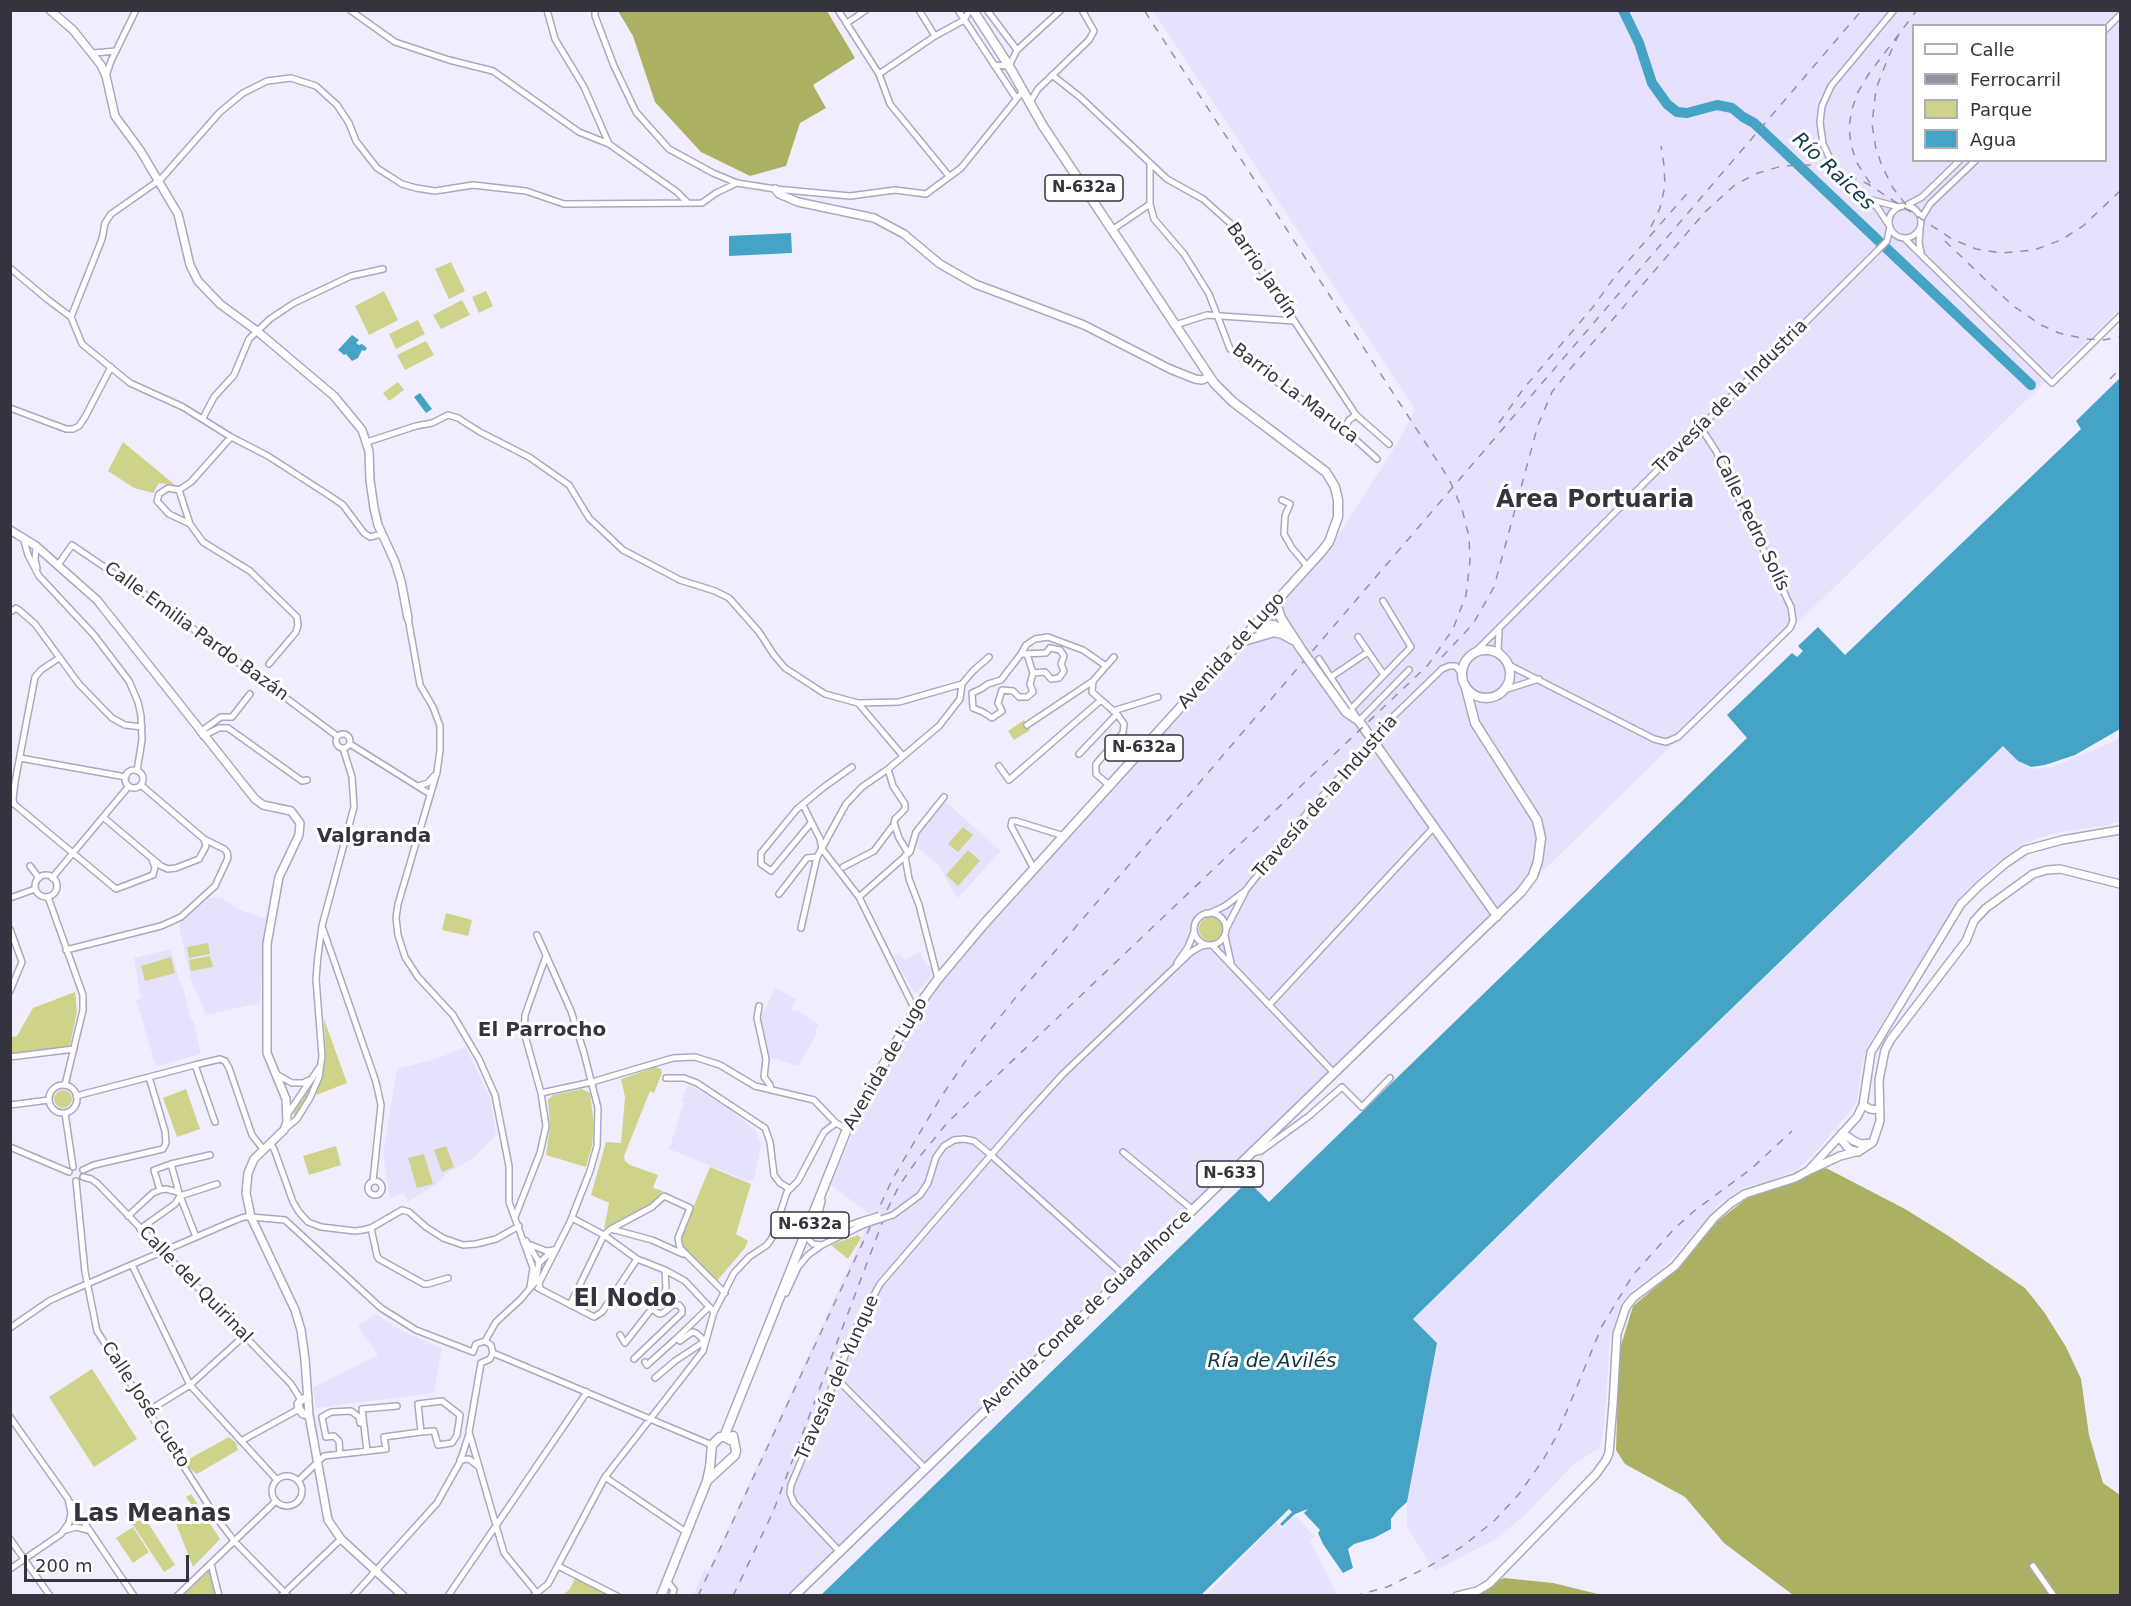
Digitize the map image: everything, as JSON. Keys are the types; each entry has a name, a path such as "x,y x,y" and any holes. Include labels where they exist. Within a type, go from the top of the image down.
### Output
{"main road":[{"name":"N-632a","path":"971,10 1023,91"},
{"name":"Avenida de Lugo","path":"771,1321 847,1129 915,1010 938,979 1034,869 1308,567 1329,542 1338,517 1335,487 1326,472 1233,402 1209,376 1043,126 1023,91"},
{"path":"1276,603 1277,612 1296,641 1359,721 1497,916"},
{"path":"1256,626 1274,625 1296,641"},
{"path":"1256,626 1296,641"},
{"path":"1240,642 1274,632"},
{"path":"1461,673 1466,688 1477,697 1494,697 1504,690 1510,678 1501,657 1482,650 1474,653"},
{"name":"Travesía de la Industria","path":"1461,673 1465,662 1474,653"},
{"name":"Avenida Conde de Guadalhorce","path":"794,1596 1497,916 1533,876 1541,838 1537,820 1480,731 1466,688"},
{"path":"1473,715 1489,698"},
{"name":"N-632a","path":"724,1437 771,1321"},
{"name":"N-632a","path":"707,1481 735,1455 736,1445 733,1441 732,1419"},
{"path":"725,1463 717,1461 711,1450 716,1439 724,1437 733,1441"},
{"name":"N-632a","path":"661,1596 707,1481 711,1450"}],"street":[{"path":"50,10 94,53 106,76 115,116 140,150 178,214 190,266 198,281 220,304 334,396 362,430 367,442 371,494 382,534 401,581 420,685 433,707 440,726 437,772 398,904 396,918 398,936 405,957 418,977 453,1015 479,1059 491,1086 498,1107 509,1166 509,1202 533,1268 530,1287"},
{"path":"106,76 136,10"},
{"path":"350,10 395,42 448,60 494,71 579,132 609,144 677,192 687,202"},
{"path":"547,10 555,39 584,87 609,144"},
{"path":"595,10 595,16 614,66 636,112 669,149 737,183 850,196 895,190 926,194 961,168 1023,91"},
{"path":"838,10 879,74 890,104 949,176"},
{"path":"847,23 866,10"},
{"path":"919,10 935,36"},
{"path":"958,10 1016,98"},
{"path":"879,74 935,36 964,20 971,10"},
{"path":"987,10 1017,50"},
{"path":"994,66 1009,66 1017,50 1061,10"},
{"path":"1030,102 1038,89 1089,40 1094,32 1082,10"},
{"path":"1894,10 1835,80 1827,93 1821,115 1820,130 1831,163 1845,180 1881,212 1895,235 1903,238 2052,383 2121,316"},
{"path":"2107,28 2121,15"},
{"path":"94,53 116,51"},
{"name":"Barrio Jardín","path":"1052,75 1167,179 1203,200 1230,223 1356,415 1389,444"},
{"path":"71,317 102,239 105,223 111,214 161,179 220,112 243,93 267,81 291,78 316,86 337,105 349,123 356,141 377,168 402,184 435,191 472,185 526,191 564,204 702,203 737,183"},
{"path":"1866,197 1878,203 1899,207 1907,205 1922,197 1958,162"},
{"path":"1925,260 1918,243 1921,219 1930,204 1974,162"},
{"name":"Barrio La Maruca","path":"1150,164 1150,204 1154,219 1184,254 1209,294 1230,349 1344,429 1377,459"},
{"path":"775,189 779,195 798,202 874,218 904,234 940,264 985,288 1084,325 1170,369 1195,379 1202,380 1209,376"},
{"path":"1112,230 1150,204"},
{"path":"1907,205 1915,209 1921,219"},
{"path":"1899,207 1892,213 1887,241 1914,235 1920,228"},
{"name":"Travesía de la Industria","path":"1474,653 1887,241"},
{"path":"10,268 71,317 82,344 130,383 170,400 231,437 268,456 343,505 364,533 370,537 382,534"},
{"path":"203,418 214,397 234,375 249,339 256,331 294,303 351,276 383,269"},
{"path":"1174,325 1207,315 1294,321"},
{"path":"10,408 66,429 74,429 85,417 111,367"},
{"path":"367,442 432,423 448,415 464,421 480,432 529,457 569,485 589,518 623,550 680,580 729,598 786,668 825,694 858,703 899,702 962,684"},
{"path":"1344,429 1349,420 1356,415"},
{"name":"Calle Pedro Solís","path":"1539,679 1654,739 1666,742 1678,737 1785,634 1793,621 1791,607 1716,451 1701,428"},
{"path":"190,524 169,514 157,501 159,494 168,488 179,490 201,472 231,437"},
{"path":"179,490 190,524 203,542 250,571 297,617 296,632 269,664"},
{"path":"1282,500 1290,504 1285,516 1284,534 1308,567"},
{"path":"10,530 49,556 104,608 255,799 263,805 291,812 300,823 297,840 279,877 267,944 267,1053 284,1093 287,1115 284,1130"},
{"path":"23,537 39,576 91,631 129,681 138,702 142,727 137,771"},
{"name":"Calle Emilia Pardo Bazán","path":"58,565 72,545 168,610 337,736"},
{"path":"31,559 36,546"},
{"path":"31,559 49,556"},
{"path":"1319,659 1349,710 1411,647 1383,601"},
{"path":"23,614 45,636 79,684 112,718 125,725 142,727"},
{"path":"1500,629 1498,649 1501,657 1539,679"},
{"path":"997,681 1002,690 998,703 1002,711 992,718 973,708 972,693 988,684 997,681 1001,680 1024,654 1026,645 1035,639 1048,637 1083,650 1106,666"},
{"path":"1358,637 1384,675"},
{"path":"1024,654 1046,653 1050,648 1060,650 1064,656 1061,664 1064,671 1059,678 1051,679 1046,672 1033,673"},
{"path":"1331,677 1368,652"},
{"path":"1002,690 1013,691 1018,697 1027,697 1033,692 1030,684 1033,673 1024,654"},
{"path":"801,928 817,857 846,804 862,787 888,769 939,726 960,699 962,684 989,657"},
{"path":"1027,725 1093,681 1114,657"},
{"path":"59,658 40,670 35,677 13,799 14,804 116,889 153,875 155,867 152,859"},
{"name":"Travesía de la Industria","path":"991,1155 1063,1074 1173,969 1197,949 1218,943 1226,932 1245,891 1306,814 1371,743 1371,738 1442,669 1456,666 1461,673"},
{"path":"1359,721 1410,670"},
{"path":"1504,690 1539,679"},
{"path":"1093,681 1092,692 1115,712 1124,724 1123,733 1096,764 1096,774 1110,786"},
{"path":"202,734 221,717 232,717 250,694"},
{"path":"1078,754 1115,712 1158,697"},
{"path":"999,766 1009,780 1101,700"},
{"path":"858,703 903,756"},
{"path":"202,734 219,728 228,728 295,777 302,781 307,780"},
{"path":"350,744 350,738 346,734 337,736 335,743 343,748 352,777 354,807 322,926 318,954 316,979 322,1056 319,1077 297,1119 254,1159 248,1173 246,1193 251,1217 295,1310 301,1330 306,1359 304,1398 328,1520 341,1539 403,1596"},
{"path":"343,748 350,744"},
{"path":"350,744 430,794"},
{"path":"20,758 126,777"},
{"path":"811,823 771,871 761,864 761,853 803,805 852,767"},
{"path":"888,769 893,786 906,808 895,819 895,826 906,855 909,879 919,905 938,979"},
{"path":"126,777 130,772 137,771"},
{"path":"137,771 142,776 141,785"},
{"path":"418,786 428,783 437,772"},
{"path":"126,777 129,786"},
{"path":"129,786 135,788 141,785"},
{"path":"66,950 161,926 181,917 215,886 228,858 229,855 224,849 204,839 141,785"},
{"path":"52,878 129,786"},
{"path":"859,897 906,855 916,832 944,797"},
{"path":"803,805 820,838 822,849 859,897 915,1010"},
{"path":"103,817 152,859 168,869 191,863 204,853 206,846 204,839"},
{"path":"1034,869 1011,826 1012,821 1064,836"},
{"path":"843,867 874,851 895,826"},
{"path":"1269,1005 1435,826"},
{"path":"1808,1171 1857,1117 1863,1105 1871,1052 1961,904 1997,871 2025,850 2062,840 2121,830"},
{"path":"779,894 807,858 817,857"},
{"path":"30,866 39,878"},
{"path":"1457,1596 1477,1591 1490,1584 1596,1474 1606,1460 1610,1443 1617,1334 1626,1307 1633,1298 1675,1266 1714,1218 1731,1203 1745,1194 1795,1178 1840,1156 1858,1152 1873,1142 1880,1121 1880,1080 1885,1050 1966,941 1974,921 1986,908 2033,874 2047,870 2060,869 2121,884"},
{"path":"47,876 52,878 56,884 56,889 48,897 40,896 35,889 39,878 47,876"},
{"path":"10,898 35,889"},
{"name":"Travesía de la Industria","path":"1173,969 1188,947 1199,918 1225,906 1245,891"},
{"path":"48,897 82,995 83,1010 65,1085"},
{"path":"1208,914 1218,916 1225,924 1231,963"},
{"path":"322,926 376,1082 381,1105 373,1181"},
{"path":"10,929 22,962 10,991"},
{"path":"1194,932 1199,940 1210,945 1231,963 1334,1073"},
{"path":"537,935 571,1011 598,1108 597,1146 590,1171 572,1218 539,1283 540,1288"},
{"path":"318,954 333,955"},
{"path":"515,1217 540,1153 546,1126 541,1093 524,1032 525,1015 546,956"},
{"path":"759,1006 757,1018 766,1059 764,1077 771,1090"},
{"path":"10,1057 74,1049"},
{"path":"541,1093 592,1082 673,1058 695,1057 720,1065 755,1086 814,1100 836,1123 847,1129"},
{"path":"76,1096 220,1059 225,1061 229,1068 252,1135 263,1149"},
{"path":"195,1065 216,1122"},
{"path":"287,1115 320,1066"},
{"path":"275,1073 292,1083 303,1083 311,1079"},
{"path":"65,1113 70,1178 76,1181 94,1165 163,1149 166,1143 165,1131 149,1077"},
{"path":"666,1078 684,1078 697,1083 765,1128 770,1142 774,1175 780,1183 790,1189"},
{"path":"1251,1154 1261,1151 1309,1116 1342,1087 1362,1107 1390,1078"},
{"path":"65,1085 72,1089 76,1096 74,1107 65,1113 55,1111 49,1100 51,1091 65,1085"},
{"path":"10,1105 49,1100"},
{"path":"1863,1105 1870,1109 1880,1110"},
{"path":"469,1432 504,1553 535,1594 548,1584 605,1477 703,1351 714,1312 734,1274 749,1257 767,1245 772,1238 787,1192 798,1181 824,1132 836,1123"},
{"path":"1841,1135 1861,1144 1873,1142"},
{"path":"1841,1135 1849,1149 1858,1152"},
{"path":"825,1187 817,1221 819,1228 824,1232 893,1214 908,1206 920,1195 928,1183 936,1157 944,1146 954,1140 964,1138 974,1141 991,1155 1125,1276"},
{"path":"270,1143 293,1202 308,1222 321,1227 355,1231 371,1228 398,1210 405,1210 443,1238 463,1245 496,1239 519,1226"},
{"name":"Calle del Quirinal","path":"10,1147 71,1169 78,1167 83,1174 97,1183 304,1398"},
{"path":"1123,1152 1193,1210"},
{"path":"160,1190 154,1170 210,1155"},
{"name":"Travesía del Yunque","path":"839,1551 794,1503 790,1485 858,1325 880,1284 991,1155"},
{"path":"171,1164 179,1194 196,1237"},
{"name":"Calle José Cueto","path":"76,1181 88,1285 97,1331 216,1517 235,1542 284,1594"},
{"path":"128,1216 153,1193 160,1190 166,1189 179,1194 217,1184"},
{"path":"140,1229 175,1204 179,1194"},
{"path":"570,1305 604,1235 611,1228 652,1207 663,1196 690,1208 678,1238 680,1248 725,1293"},
{"path":"509,1202 515,1203 521,1200"},
{"path":"10,1328 49,1301 244,1216 285,1220 381,1308 417,1330 472,1352"},
{"path":"572,1218 604,1235 637,1259 685,1281 714,1312"},
{"path":"771,1321 798,1267 808,1255 864,1223"},
{"path":"810,1226 809,1240 813,1244 822,1245"},
{"path":"371,1228 379,1259 424,1284 448,1278"},
{"path":"611,1228 652,1240 687,1257"},
{"path":"481,1363 474,1358 472,1352 476,1344 485,1341 496,1322 521,1299 539,1272 539,1262 522,1234"},
{"path":"528,1243 546,1251 555,1250"},
{"path":"533,1268 555,1250"},
{"path":"530,1287 540,1288 594,1317 602,1312 637,1259"},
{"path":"132,1265 190,1385 277,1480"},
{"path":"620,1335 626,1343 652,1309 666,1288 665,1270"},
{"path":"634,1359 682,1313 679,1305 673,1305 659,1314 652,1309"},
{"path":"646,1363 677,1338 709,1307"},
{"path":"677,1338 680,1341 692,1332 705,1341"},
{"path":"148,1411 190,1385 244,1336"},
{"path":"481,1363 490,1359 493,1353 491,1345 485,1341"},
{"path":"656,1378 675,1361 705,1341"},
{"path":"493,1353 650,1420 711,1450"},
{"path":"352,1596 437,1503 460,1460 469,1432 481,1363"},
{"path":"837,1379 925,1468"},
{"path":"448,1596 587,1392"},
{"path":"298,1409 298,1404 304,1398"},
{"path":"298,1481 324,1456 386,1449 384,1437 434,1431 438,1445 452,1443 457,1436 460,1415 442,1401 418,1404 422,1432"},
{"path":"367,1452 362,1409 397,1406"},
{"path":"241,1441 298,1409"},
{"path":"298,1409 303,1414 309,1415"},
{"path":"340,1455 339,1441 334,1436 326,1437 322,1417 331,1412 351,1411 359,1417 360,1423"},
{"path":"10,1417 134,1596"},
{"path":"460,1460 469,1459 480,1469"},
{"path":"287,1476 298,1481 302,1492 297,1502 286,1506 276,1501 272,1491 277,1480 287,1476"},
{"path":"605,1477 686,1532"},
{"path":"65,1530 71,1513 68,1499"},
{"path":"177,1596 276,1501"},
{"path":"491,1503 502,1509 511,1502"},
{"path":"10,1569 65,1530 76,1527 90,1531"},
{"path":"10,1539 50,1596"},
{"path":"284,1594 341,1539"},
{"path":"211,1564 219,1596"},
{"path":"558,1566 617,1596"},
{"path":"2033,1566 2054,1596"},
{"path":"667,1581 674,1590 672,1596"}],"shaded area":[{"path":"1153,11 2120,11 2120,309 800,1595 693,1596 704,1570 708,1571 713,1561 864,1234 869,1214 831,1185 861,1114 916,1017 972,943 1335,540 1398,442 1415,409"},
{"path":"2120,736 2120,821 2036,839 2018,848 1989,869 1963,893 1868,1045 1854,1107 1814,1154 1797,1170 1764,1183 1746,1187 1719,1204 1676,1254 1660,1270 1631,1291 1622,1303 1610,1340 1604,1428 1600,1448 1574,1464 1525,1515 1496,1539 1434,1571 1407,1526 1407,1502 1437,1343 1413,1319 2004,745 2018,761 2031,769 2052,767 2115,741"},
{"path":"946,802 1001,851 957,899 939,865 914,845 919,832"},
{"path":"209,898 222,898 240,910 266,919 260,1003 206,1015 191,980 179,927 181,922"},
{"path":"171,949 201,1054 156,1066 136,1000 141,998 134,958"},
{"path":"920,952 927,966 932,964 934,969 918,992 914,993 893,956 900,954 904,960"},
{"path":"775,987 797,1000 791,1009 797,1010 819,1025 814,1039 798,1066 768,1057 759,1019"},
{"path":"466,1047 490,1098 496,1135 473,1158 444,1175 435,1185 408,1202 403,1193 390,1198 383,1154 397,1069 438,1058"},
{"path":"688,1084 732,1111 756,1131 761,1145 754,1180 747,1181 669,1149 684,1103 681,1101"},
{"path":"375,1314 402,1331 442,1348 434,1393 316,1408 313,1387 378,1355 358,1326"},
{"path":"1295,1515 1314,1536 1310,1541 1337,1595 1207,1595 1276,1522 1282,1528"}],"green space":[{"path":"618,11 827,11 855,58 813,85 826,108 800,123 786,166 750,176 701,152 655,102 633,36"},
{"path":"451,262 465,291 449,299 435,269"},
{"path":"384,291 398,320 369,335 355,306"},
{"path":"486,291 493,306 479,313 472,297"},
{"path":"462,300 470,315 441,329 433,315"},
{"path":"418,320 425,334 396,349 389,334"},
{"path":"426,341 434,355 405,370 397,355"},
{"path":"398,382 404,390 389,401 383,393"},
{"path":"123,442 175,485 159,483 153,493 134,488 108,471"},
{"path":"1024,720 1030,730 1014,740 1008,731"},
{"path":"963,827 973,835 958,852 948,844"},
{"path":"968,850 980,861 958,886 946,875"},
{"path":"446,913 472,920 468,936 442,930"},
{"path":"1211,917 1219,921 1223,929 1219,937 1211,941 1203,937 1199,929 1203,921"},
{"path":"208,943 210,954 189,958 187,947"},
{"path":"210,956 213,967 191,971 189,960"},
{"path":"171,957 175,973 145,981 141,966"},
{"path":"75,992 77,1012 70,1045 64,1048 11,1053 11,1037 17,1036 33,1008"},
{"path":"324,1019 347,1083 316,1095 326,1059"},
{"path":"656,1067 661,1069 662,1073 654,1093 650,1091 624,1156 625,1161 630,1165 658,1175 653,1188 663,1191 649,1206 604,1229 609,1203 591,1195 606,1142 621,1143 625,1097 621,1079"},
{"path":"318,1073 307,1098 294,1119 293,1108"},
{"path":"186,1089 200,1129 177,1137 163,1098"},
{"path":"582,1089 590,1093 594,1125 592,1146 586,1167 546,1155 550,1126 548,1100 553,1095"},
{"path":"63,1090 69,1093 72,1099 69,1105 63,1108 57,1105 54,1099 57,1093"},
{"path":"336,1146 341,1165 309,1175 303,1156"},
{"path":"446,1146 454,1167 442,1172 434,1150"},
{"path":"424,1154 433,1184 417,1188 408,1158"},
{"path":"710,1167 751,1184 736,1234 748,1241 745,1248 716,1282 681,1247 680,1239"},
{"path":"1826,1168 1905,1209 1947,1235 2025,1288 2044,1312 2066,1347 2081,1379 2089,1435 2103,1483 2120,1495 2120,1595 1793,1595 1724,1543 1685,1497 1625,1464 1616,1450 1619,1352 1633,1306 1668,1277 1718,1221 1746,1199"},
{"path":"858,1235 861,1238 848,1259 831,1245"},
{"path":"92,1369 137,1439 94,1467 49,1397"},
{"path":"229,1437 236,1443 238,1450 197,1474 188,1468 187,1460"},
{"path":"191,1494 220,1539 193,1567 175,1521 182,1520 190,1513 191,1504 186,1497"},
{"path":"137,1506 175,1565 164,1572 125,1513"},
{"path":"133,1527 149,1552 133,1563 116,1538"},
{"path":"209,1571 216,1595 184,1595"},
{"path":"575,1578 609,1595 563,1595 570,1589"},
{"path":"1504,1578 1553,1583 1602,1595 1462,1596"}],"water":[{"path":"791,233 792,253 729,256 729,236"},
{"path":"352,335 359,340 356,343 367,348 352,361 338,350"},
{"name":"Ría de Avilés","path":"2120,378 2120,729 2075,755 2045,765 2031,767 2018,761 2003,746 1413,1319 1437,1343 1407,1502 1391,1519 1391,1529 1374,1538 1354,1544 1348,1549 1353,1568 1343,1573 1323,1544 1318,1533 1320,1530 1304,1513 1308,1509 1295,1514 1282,1526 1280,1524 1292,1512 1289,1509 1201,1595 821,1595 1248,1181 1269,1202 1747,738 1727,715 1792,653 1797,657 1803,651 1798,646 1818,627 1845,655 2081,429 2076,421"},
{"path":"420,393 432,409 426,413 414,397"}],"waterway":[{"name":"Río Raices","path":"1623,10 1639,43 1652,83 1667,104 1677,112 1687,113 1717,105 1732,108 1754,123 2031,385"}],"railway":[{"path":"733,1596 773,1512 887,1210 899,1186 917,1160 947,1123 1428,665 1453,629 1466,595 1470,561 1469,537 1462,509 1449,479 1144,10"},
{"path":"698,1596 893,1178 941,1097 969,1056 1020,992 1862,10"},
{"path":"1870,183 1857,163 1851,145 1849,127 1852,109 1858,92 1868,75 1917,10"},
{"path":"1899,34 1876,89 1872,124 1876,149 1882,166 1893,188 1907,206"},
{"path":"1651,227 1660,208 1665,186 1661,146"},
{"path":"1442,657 1473,624 1494,587 1538,425 1552,392 1705,212 1736,184 1758,173 1782,166 1812,165 1835,169 1868,184 1952,239 1976,249 2002,253 2034,250 2061,240 2083,226 2120,191"},
{"path":"1499,423 1524,388 1593,307 1616,275 1691,189"},
{"path":"1945,241 2012,305 2041,325 2059,333 2086,339 2103,340 2120,337"},
{"path":"2110,379 2120,369"},
{"path":"1354,1596 1387,1587 1428,1567 1463,1546 1495,1520 1519,1494 1556,1437 1602,1326 1633,1275 1675,1228 1751,1169 1792,1131"}],"district":[{"name":"Área Portuaria","path":"1595,501"},
{"name":"Valgranda","path":"374,837"},
{"name":"El Parrocho","path":"542,1031"},
{"name":"El Nodo","path":"625,1300"},
{"name":"Las Meanas","path":"152,1515"}]}
